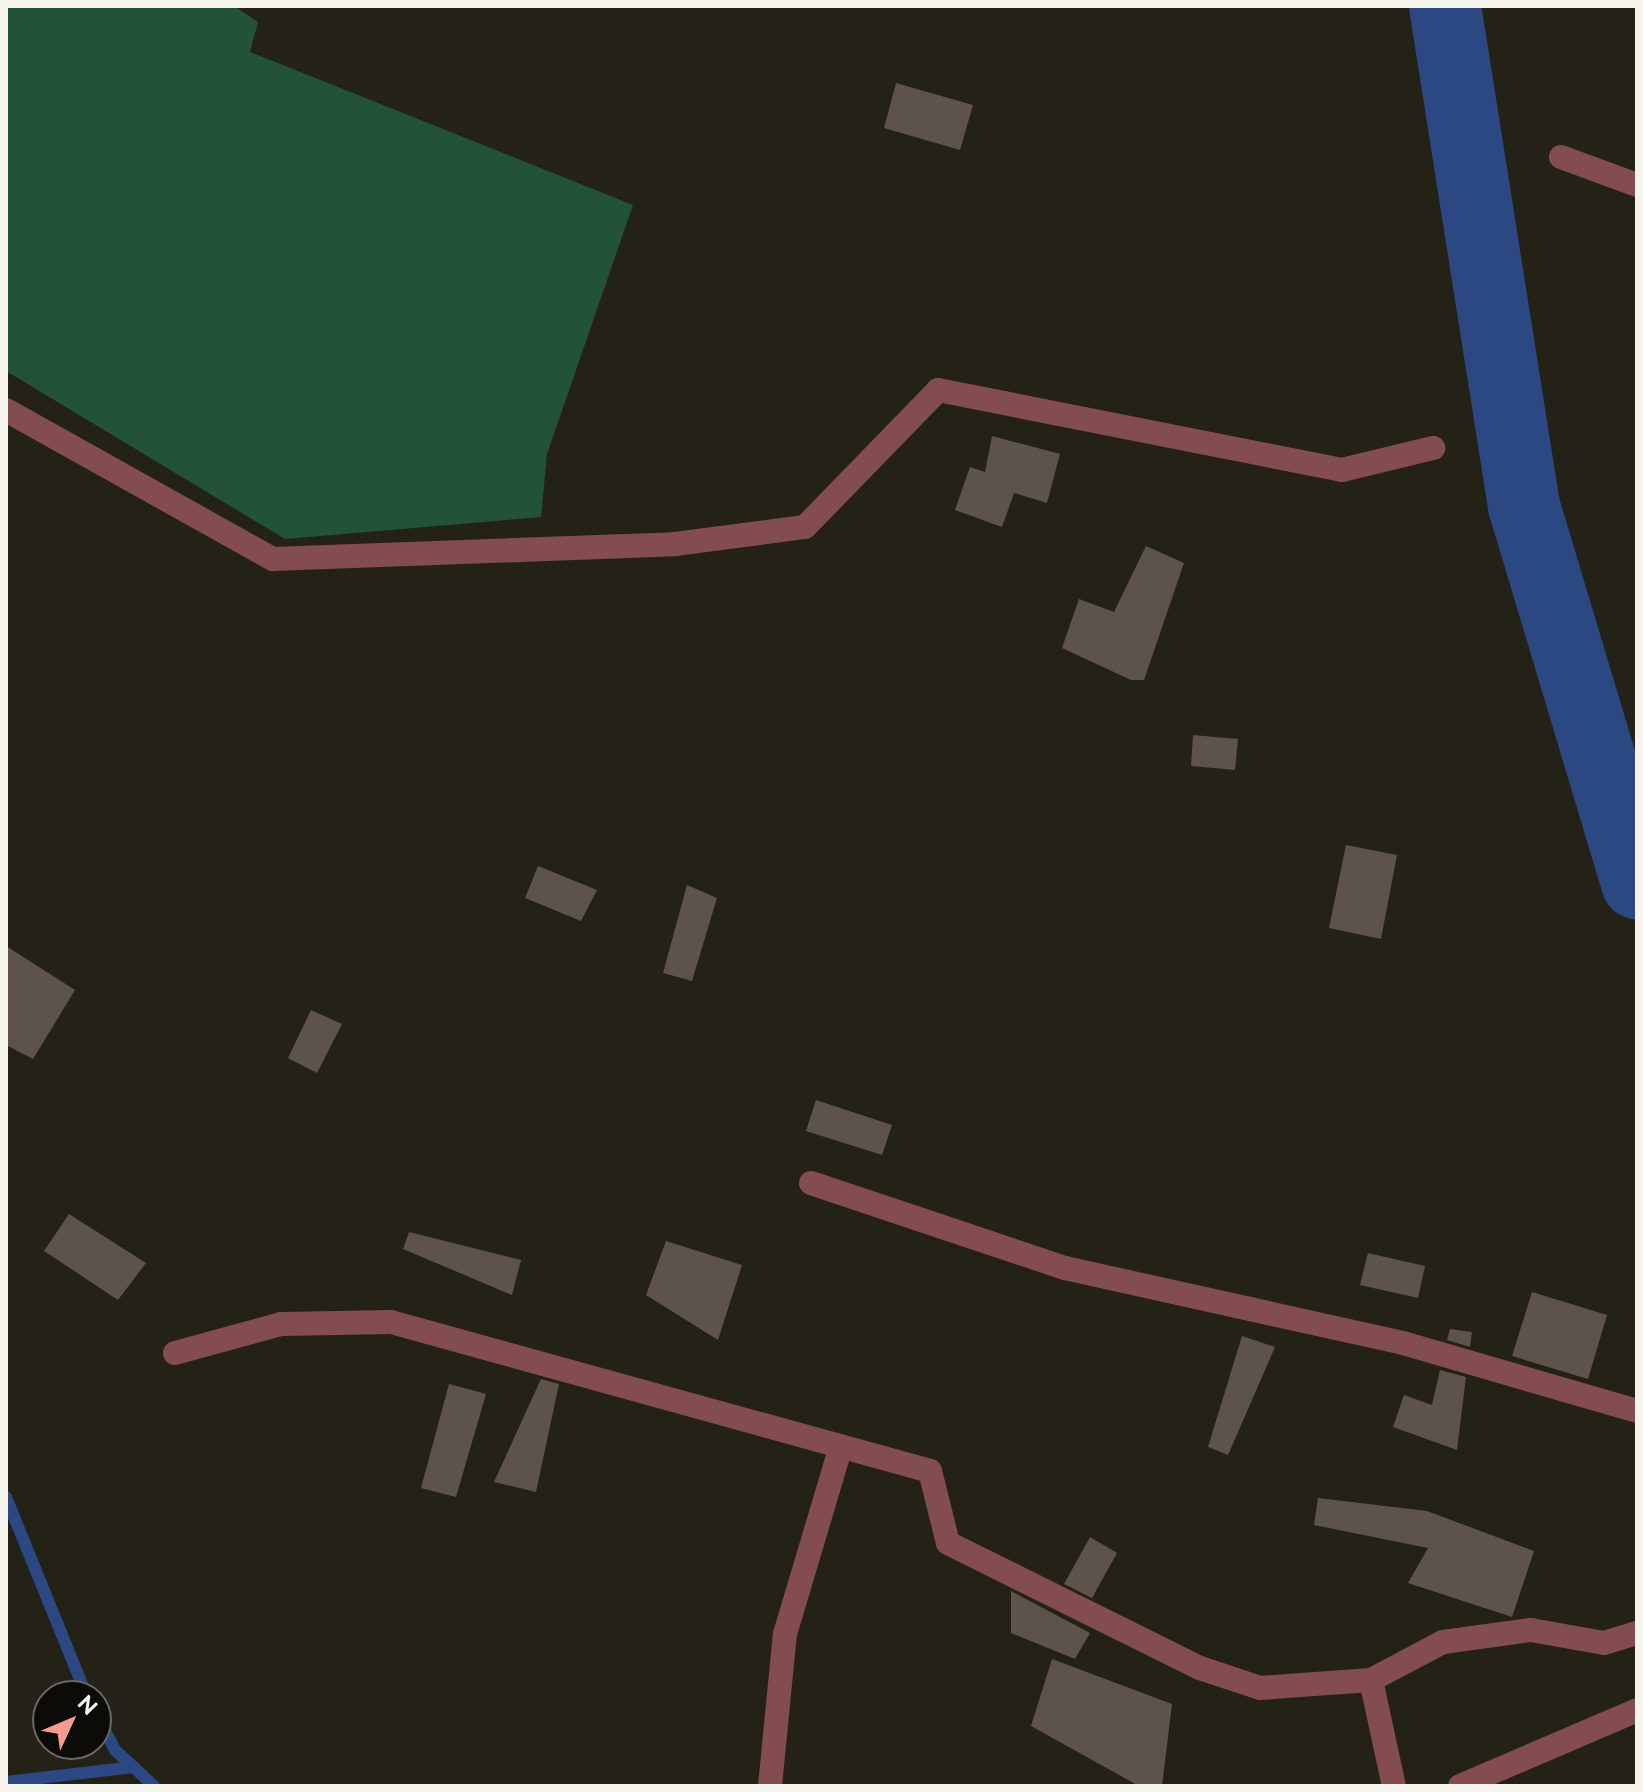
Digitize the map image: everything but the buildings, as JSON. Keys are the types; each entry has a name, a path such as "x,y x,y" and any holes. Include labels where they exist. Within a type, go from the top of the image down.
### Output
{"street":[{"path":"1561,157 1637,185"},
{"path":"6,410 273,559 675,544 805,527 938,390 1342,470 1433,448"},
{"path":"811,1183 1065,1268 1403,1343 1637,1411"},
{"path":"175,1353 281,1324 391,1322 930,1471 948,1543 1200,1668 1260,1688 1371,1680 1443,1642 1531,1630 1604,1643 1637,1633"},
{"path":"770,1786 785,1634 841,1446"},
{"path":"1371,1680 1394,1786"},
{"path":"1460,1786 1637,1710"}],"green space":[{"path":"6,6 234,6 258,22 250,52 633,205 547,454 541,517 285,539 6,371"}],"waterway":[{"path":"1445,6 1524,506 1637,883"},
{"path":"6,1497 80,1680"},
{"path":"112,1744 154,1786"},
{"path":"6,1782 134,1767"}]}
